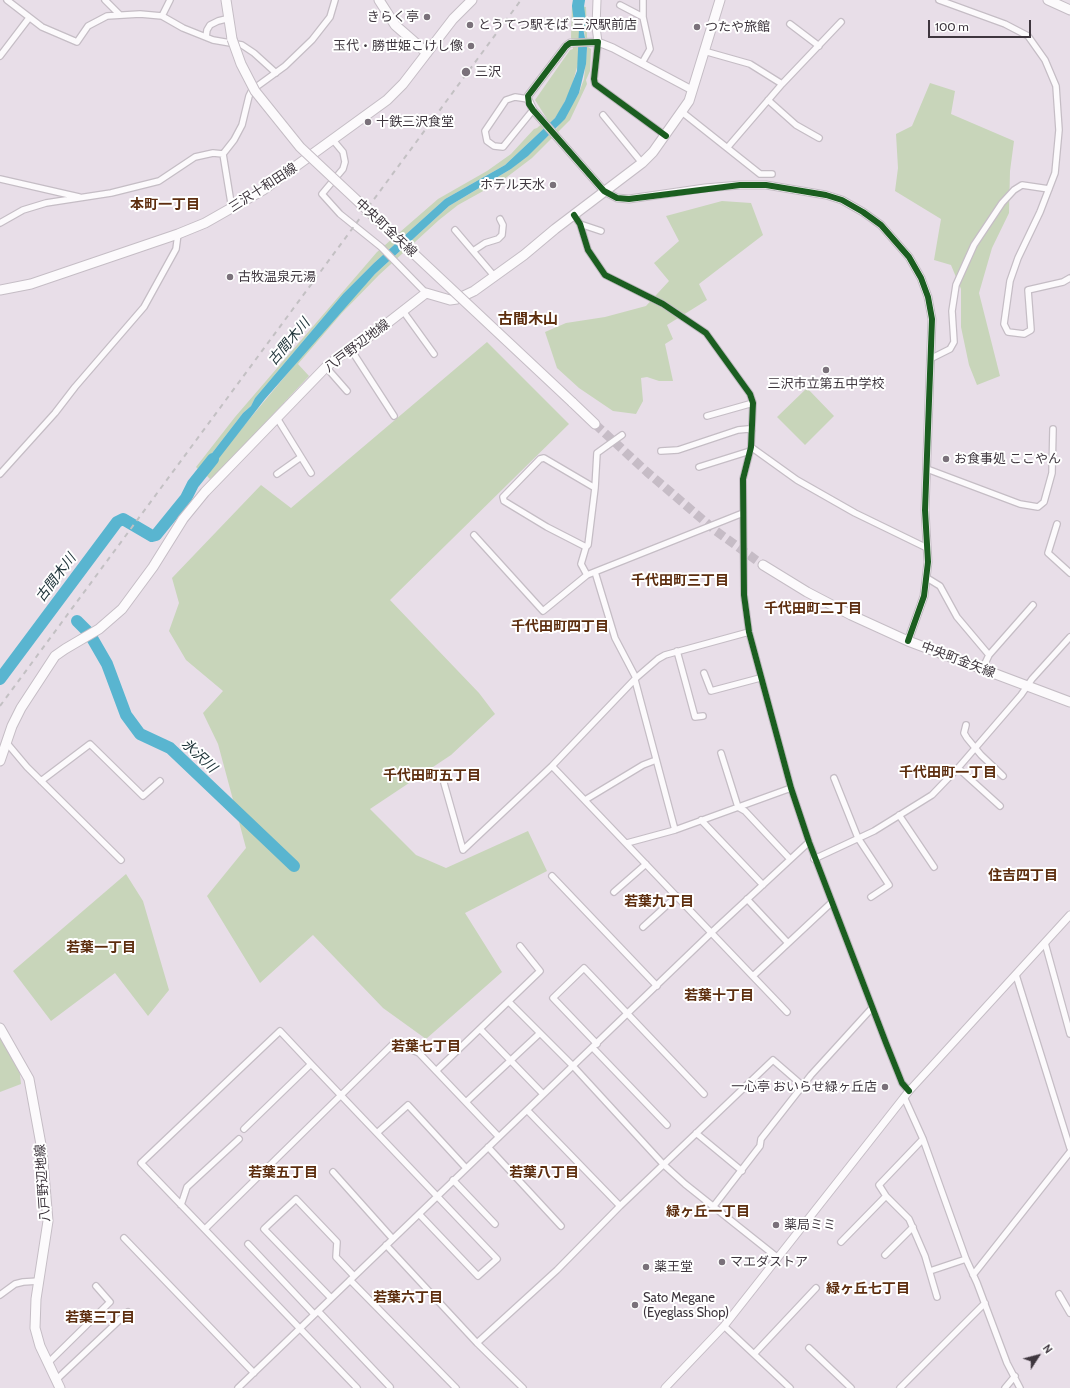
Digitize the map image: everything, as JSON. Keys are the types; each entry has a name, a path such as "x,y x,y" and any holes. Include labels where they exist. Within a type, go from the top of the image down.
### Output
{"main road":[{"name":"中央町金矢線","path":"226,0 230,18 232,39 241,64 255,91 300,147 595,424"},
{"path":"379,0 395,25 427,53"},
{"name":"三沢十和田線","path":"0,290 31,284 178,234 205,223 263,190 387,100 403,84 453,19 472,0"},
{"path":"426,293 450,300 457,300 474,291 495,277 642,163 666,136 689,101 720,0"},
{"path":"1048,0 1070,10"},
{"name":"八戸野辺地線","path":"0,761 6,742 21,708 56,656 115,617 130,600 154,567 183,519 205,492 326,367 350,348 376,332 426,293"},
{"name":"中央町金矢線","path":"763,565 807,592 852,616 908,641 1026,687 1070,702"},
{"name":"八戸野辺地線","path":"0,1028 29,1079 42,1150 48,1221 34,1314 35,1328 48,1363 58,1384"}],"street":[{"path":"7,0 42,27 77,42 88,26 96,20 108,16 118,14 162,16 183,28 206,37 242,45 254,53 276,73"},
{"path":"105,0 118,14"},
{"path":"162,16 170,0"},
{"path":"232,209 223,154 234,140 242,125 249,96 252,90 295,58 312,40 330,17 335,0"},
{"path":"597,0 595,84 666,136"},
{"path":"642,63 650,49 643,17 643,0"},
{"path":"939,0 1016,28 1034,43 1045,60 1056,86 1059,117 1054,173 1049,190 1018,258 1010,281 1004,324 1008,332 1024,334 1030,330 1028,290 1063,282 1070,278"},
{"path":"620,5 643,17"},
{"path":"0,56 29,18"},
{"path":"206,37 210,24 218,20 230,18"},
{"path":"727,148 782,84 841,22"},
{"path":"790,24 819,46"},
{"path":"528,99 560,53 570,43 595,42 613,48 692,90"},
{"path":"704,51 750,64 782,84"},
{"path":"528,99 515,97 506,100 485,131 487,141 494,146 503,147 533,110"},
{"path":"528,99 533,110 604,191 617,198 629,199 740,184 766,185 798,189 842,200 863,212 881,225 909,257 922,278 928,297 932,319 932,358 927,469 927,578 921,609 908,641"},
{"path":"768,100 796,125 819,138"},
{"path":"682,112 760,174 772,174"},
{"path":"603,115 642,163"},
{"path":"333,140 343,152 345,162 343,169 322,194 340,214 381,246 426,293"},
{"path":"0,223 11,216 34,206 84,198 159,181 195,157 209,154 223,154"},
{"path":"0,179 84,198"},
{"path":"932,358 950,349 954,342 952,312 956,286 974,245 1002,203 1014,190 1022,185 1049,190"},
{"path":"574,215 580,224 588,250 605,275 662,304 706,332 750,394 753,403 752,431 750,449 743,479 744,595 748,632 790,788 808,842 902,1083 909,1091"},
{"path":"473,251 486,243 498,239 502,235 503,225 500,219"},
{"path":"580,224 601,231"},
{"path":"455,230 495,277"},
{"path":"0,474 55,413 75,387 144,307 176,249 178,234"},
{"path":"403,311 434,354"},
{"path":"350,348 394,416"},
{"path":"326,367 347,391"},
{"path":"707,416 753,403"},
{"path":"277,418 311,473"},
{"path":"661,451 678,450 738,430 748,429 752,431"},
{"path":"927,469 1020,504 1038,507 1044,502 1052,473 1053,429"},
{"path":"587,575 581,564 588,545 595,488 597,454 622,435"},
{"path":"750,449 797,480 855,513 927,548"},
{"path":"699,467 750,449"},
{"path":"277,474 301,457"},
{"path":"586,547 547,527 504,501 502,496 540,459 544,458 595,488"},
{"path":"474,535 543,611 587,575 743,514"},
{"path":"1057,524 1048,553 1070,573"},
{"path":"595,572 615,638 636,679 675,830"},
{"path":"927,578 940,586 957,617 989,655"},
{"path":"982,670 989,655 1033,605"},
{"path":"444,783 463,850 552,766 636,679 658,659 677,652 748,632"},
{"path":"814,859 858,838 932,795 958,768 1070,637"},
{"path":"677,652 695,718 703,716"},
{"path":"704,673 710,691 760,678"},
{"path":"966,725 964,733 981,755 1003,776"},
{"path":"6,742 41,781 121,860"},
{"path":"41,781 90,744 143,796 160,781"},
{"path":"721,753 738,807 745,811 790,859"},
{"path":"585,800 643,764 656,760"},
{"path":"552,766 787,1012"},
{"path":"958,768 1000,806"},
{"path":"834,778 858,838 889,885 872,897"},
{"path":"627,844 675,830 790,788"},
{"path":"899,815 934,867"},
{"path":"701,820 763,885"},
{"path":"238,1388 392,1238 419,1214 437,1195 595,1046 712,932 808,842"},
{"path":"614,892 646,864"},
{"path":"552,876 657,986"},
{"path":"643,927 677,896"},
{"path":"747,899 788,943"},
{"path":"753,976 831,903"},
{"path":"665,1388 724,1326 909,1091 1070,915"},
{"path":"1045,943 1070,1034"},
{"path":"436,1071 509,1002 511,997 540,972 520,946"},
{"path":"667,1125 553,998 584,968 704,1094"},
{"path":"1016,975 1070,1148"},
{"path":"509,1002 573,1066 663,1164 713,1207 778,1258"},
{"path":"713,1207 760,1146 761,1139 803,1086 872,1008"},
{"path":"480,1029 543,1094"},
{"path":"357,1388 141,1163 280,1031 497,1259 478,1276 419,1214"},
{"path":"466,1102 540,1033"},
{"path":"205,1229 396,1042 419,1053 499,1136"},
{"path":"477,1343 557,1270 663,1164 773,1060 803,1086"},
{"path":"244,1129 311,1064"},
{"path":"904,1097 922,1139 966,1259 985,1303 1007,1363 1020,1388"},
{"path":"377,1133 408,1105 466,1168"},
{"path":"527,1110 620,1206"},
{"path":"696,1133 742,1171"},
{"path":"182,1205 187,1188 239,1139"},
{"path":"922,1139 879,1185 886,1196 910,1219 930,1271 937,1297"},
{"path":"488,1147 561,1226"},
{"path":"973,1275 1070,1152"},
{"path":"333,1172 392,1238"},
{"path":"453,1180 495,1224"},
{"path":"842,1242 886,1196"},
{"path":"331,1298 264,1229 296,1199 337,1242 336,1257 352,1278 456,1388"},
{"path":"885,1255 913,1227"},
{"path":"124,1238 254,1372"},
{"path":"248,1244 390,1387"},
{"path":"386,1245 477,1343 523,1388"},
{"path":"930,1271 966,1259"},
{"path":"0,1295 15,1284 39,1281"},
{"path":"48,1363 110,1302 96,1286"},
{"path":"754,1354 816,1288"},
{"path":"1059,1294 1070,1313"},
{"path":"900,1388 985,1303"},
{"path":"58,1384 128,1312"},
{"path":"724,1326 790,1388"},
{"path":"809,1348 851,1388"},
{"path":"1005,1388 1015,1376"}],"green space":[{"path":"572,5 577,6 579,19 579,60 571,89 555,118 505,165 445,199 374,263 343,294 255,398 251,406 243,413 199,470 196,467 235,417 377,252 438,199 487,171 511,154 534,129 547,119 535,100 570,50 573,49 571,37"},
{"path":"580,6 586,7 588,47 591,49 590,71 586,80 587,84 570,120 532,158 503,180 458,205 439,220 379,275 342,313 298,364 309,376 218,473 210,479 206,475 217,458 322,332 375,274 449,206 511,169 557,128 579,93 584,79 587,48"},
{"path":"930,83 955,91 951,114 1014,141 1010,171 1009,213 992,248 979,293 1000,376 977,385 969,365 961,327 961,289 951,265 934,260 941,219 895,191 898,168 896,134 912,126"},
{"path":"722,201 751,203 763,235 699,284 707,300 667,325 673,339 665,344 673,381 659,381 647,377 641,378 643,401 636,414 613,411 579,388 557,368 545,332 566,323 605,317 646,306 669,281 654,263 679,241 666,216"},
{"path":"487,342 569,424 390,600 479,693 495,714 451,755 370,809 416,855 446,868 528,831 547,871 465,913 502,972 426,1039 383,1008 313,935 260,983 207,896 246,848 218,744 203,713 223,691 186,660 169,631 179,603 172,578 261,485 291,508"},
{"path":"807,388 834,416 805,445 777,417"},
{"path":"126,874 143,901 169,990 148,1016 115,973 51,1021 13,971"},
{"path":"0,1034 19,1065 21,1084 0,1092"}],"water":[{"path":"577,6 580,6 584,20 583,28 587,48 586,64 579,93 565,119 528,156 511,169 449,206 375,274 265,399 206,475 199,470 243,413 251,406 255,398 343,294 374,263 445,199 505,165 555,118 565,101 577,71 579,29"}],"waterway":[{"name":"古間木川","path":"579,0 578,6 580,22"},
{"name":"古間木川","path":"0,679 117,522 123,519 152,536 156,535 186,498 193,484 213,459"},
{"name":"氷沢川","path":"77,621 89,633"},
{"name":"氷沢川","path":"92,638 107,664 126,715 140,734 170,748 294,866"}],"tunnel":[{"path":"595,424 647,472 716,531 763,565"}],"railway":[{"path":"0,706 521,0"}],"cycle path":[{"path":"666,136 595,84 594,79 598,42 570,43 566,46 528,96 529,104 533,110 604,191 617,198 629,199 740,185 766,185 826,195 842,200 863,212 881,225 909,257 921,278 928,297 932,319 925,510 928,562 924,596 908,641"},
{"path":"574,215 580,224 588,250 605,275 663,304 706,333 750,394 753,403 751,447 743,479 744,595 749,632 791,788 809,842 902,1083 909,1091"}],"place":[{"name":"きらく亭","path":"427,17"},
{"name":"とうてつ駅そば 三沢駅前店","path":"470,25"},
{"name":"つたや旅館","path":"697,27"},
{"name":"玉代・勝世姫こけし像","path":"471,46"},
{"name":"三沢","path":"466,72"},
{"name":"十鉄三沢食堂","path":"368,122"},
{"name":"ホテル天水","path":"553,185"},
{"name":"古牧温泉元湯","path":"230,277"},
{"name":"三沢市立第五中学校","path":"826,370"},
{"name":"お食事処 ここやん","path":"946,459"},
{"name":"一心亭 おいらせ緑ヶ丘店","path":"885,1087"},
{"name":"薬局ミミ","path":"776,1225"},
{"name":"マエダストア","path":"722,1262"},
{"name":"薬王堂","path":"646,1267"},
{"name":"Sato Megane (Eyeglass Shop)","path":"635,1305"}],"district":[{"name":"本町一丁目","path":"165,205"},
{"name":"古間木山","path":"528,320"},
{"name":"千代田町三丁目","path":"680,581"},
{"name":"千代田町二丁目","path":"813,609"},
{"name":"千代田町四丁目","path":"560,627"},
{"name":"千代田町一丁目","path":"948,773"},
{"name":"千代田町五丁目","path":"432,776"},
{"name":"住吉四丁目","path":"1023,876"},
{"name":"若葉九丁目","path":"659,902"},
{"name":"若葉一丁目","path":"101,948"},
{"name":"若葉十丁目","path":"719,996"},
{"name":"若葉七丁目","path":"426,1047"},
{"name":"若葉五丁目","path":"283,1173"},
{"name":"若葉八丁目","path":"544,1173"},
{"name":"緑ヶ丘一丁目","path":"708,1212"},
{"name":"緑ヶ丘七丁目","path":"868,1289"},
{"name":"若葉六丁目","path":"408,1298"},
{"name":"若葉三丁目","path":"100,1318"}]}
